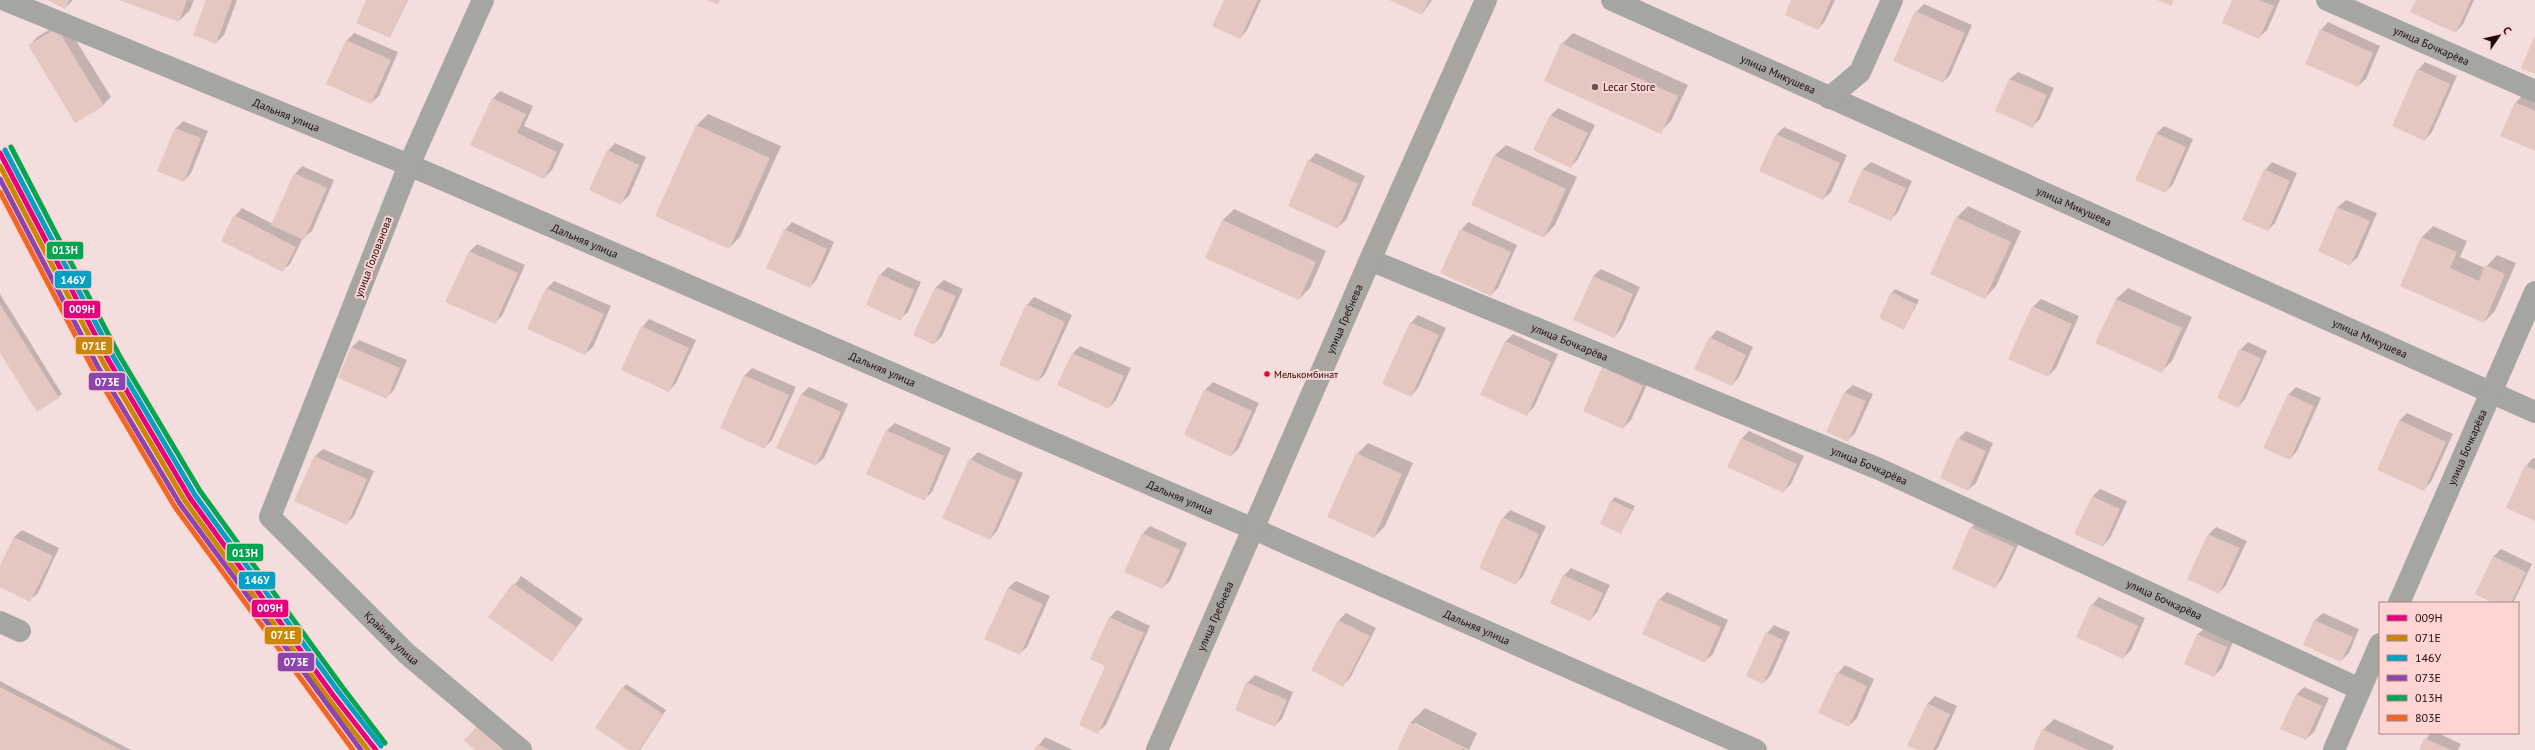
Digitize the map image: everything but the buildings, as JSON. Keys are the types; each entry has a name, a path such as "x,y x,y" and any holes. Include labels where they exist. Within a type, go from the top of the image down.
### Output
{"street":[{"name":"Дальняя улица","path":"5,0 408,165 1252,529 1756,750"},
{"name":"улица Голованова","path":"270,517 408,165 483,0"},
{"name":"улица Гребнева","path":"1157,750 1370,260 1486,0"},
{"name":"улица Микушева","path":"1612,0 2535,412"},
{"path":"1829,98 1860,72 1892,0"},
{"name":"улица Бочкарёва","path":"2327,0 2535,91"},
{"name":"улица Бочкарёва","path":"1370,260 1879,469 2360,688"},
{"name":"улица Бочкарёва","path":"2398,602 2493,392 2535,292"},
{"name":"Крайняя улица","path":"270,517 406,653 521,750"},
{"path":"0,622 20,631"},
{"path":"2334,750 2379,646"}],"transit line":[{"name":"013Н","path":"11,147 119,355 200,491 343,688 385,743"},
{"name":"146У","path":"5,150 114,358 195,495 338,691 381,746"},
{"name":"009Н","path":"0,153 109,361 190,498 333,695 376,750"},
{"name":"071Е","path":"0,166 104,364 185,501 328,698 368,750"},
{"name":"073Е","path":"0,179 98,367 180,504 361,750"},
{"name":"803Е","path":"0,192 93,369 175,507 353,750"}],"place":[{"name":"Lecar Store","path":"1595,87"},
{"name":"Мелькомбинат","path":"1267,374"}]}
